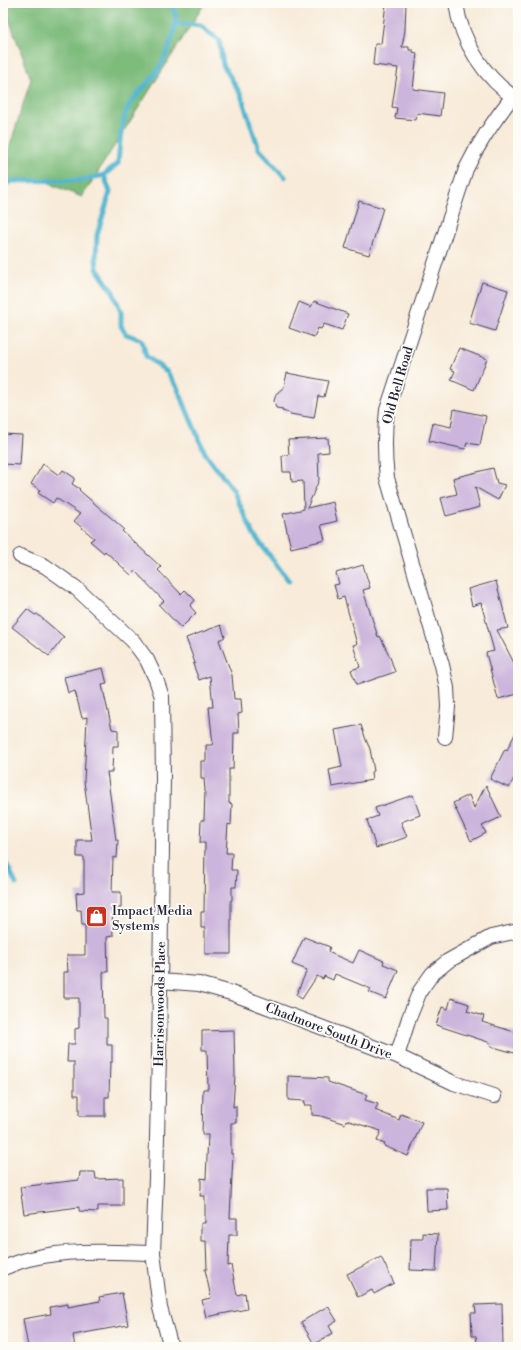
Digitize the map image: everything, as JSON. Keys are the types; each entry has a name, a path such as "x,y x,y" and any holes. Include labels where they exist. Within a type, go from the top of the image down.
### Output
{"street":[{"path":"456,3 461,28 471,48 484,68 495,81 516,98"},
{"name":"Old Bell Road","path":"445,737 448,707 447,688 442,665 387,478 384,451 384,430 388,410 466,169 491,124 516,98"},
{"name":"Harrisonwoods Place","path":"20,556 45,566 76,588 133,641 147,660 156,679 162,697 163,778 160,981 156,1178 152,1253 160,1308 170,1347"},
{"path":"397,1056 408,1018 420,991 432,974 448,961 491,937 518,931"},
{"name":"Chadmore South Drive","path":"160,981 199,984 230,993 397,1056 454,1083 494,1096"},
{"path":"3,1268 29,1259 54,1254 86,1252 152,1253"}],"green space":[{"path":"3,3 205,3 82,197 40,180 9,183 3,190 3,165 31,79"}],"building":[{"path":"386,3 406,3 405,30 402,47 409,47 409,50 413,50 413,52 417,53 413,89 443,93 440,116 417,113 416,120 395,118 397,108 392,107 398,68 373,65 375,44 381,44"},
{"path":"359,201 383,208 369,255 345,248"},
{"path":"482,282 508,290 495,331 469,323"},
{"path":"314,301 348,314 342,330 324,324 321,329 318,328 314,337 289,328 299,302 311,307"},
{"path":"459,348 487,359 474,390 451,380 455,371 450,369"},
{"path":"287,373 328,381 324,397 318,396 314,418 290,414 282,411 283,409 276,408 274,401 276,394 284,387"},
{"path":"454,409 486,416 480,445 467,443 465,449 429,441 433,423 451,427"},
{"path":"3,434 22,435 20,465 3,464"},
{"path":"328,438 329,452 318,453 319,480 307,508 333,502 337,521 321,525 325,540 291,548 283,514 304,509 303,481 292,482 291,472 283,472 282,456 289,455 288,440"},
{"path":"43,464 59,475 63,470 75,478 72,484 80,489 79,490 124,529 122,531 161,567 158,570 181,594 185,590 195,600 190,606 196,613 181,628 159,605 164,601 135,571 131,575 105,551 104,553 90,541 94,538 74,521 80,514 56,498 53,503 38,493 40,490 31,484"},
{"path":"493,468 497,483 505,485 498,500 475,487 480,507 446,516 441,498 457,494 453,478"},
{"path":"363,565 370,588 363,590 378,637 380,636 395,672 357,685 351,670 360,667 353,645 357,644 344,597 338,599 334,585 339,584 336,573"},
{"path":"496,581 508,628 497,630 514,663 518,679 518,694 498,699 486,653 494,651 481,603 472,606 468,589"},
{"path":"27,609 35,615 37,614 64,637 49,656 12,627"},
{"path":"221,625 225,637 219,640 232,675 234,699 241,699 242,713 238,714 239,733 234,733 233,769 229,769 229,803 232,804 231,825 228,824 226,853 232,853 231,870 237,870 236,887 232,887 231,900 231,954 205,954 205,928 201,928 201,912 204,912 205,843 200,843 201,820 204,820 205,790 204,779 201,779 201,761 206,761 206,745 213,745 209,707 213,707 210,676 199,680 193,664 195,663 186,638"},
{"path":"103,668 107,684 102,685 112,729 118,730 118,746 113,746 112,772 107,772 116,840 118,840 117,858 113,857 112,892 121,892 121,908 112,908 113,936 107,937 108,972 103,972 104,1018 107,1018 107,1045 112,1045 109,1097 105,1097 105,1116 79,1116 79,1095 74,1095 74,1062 67,1062 68,1044 75,1044 75,1029 79,1028 79,998 64,998 64,972 68,972 67,955 85,955 85,925 82,925 81,910 77,910 76,893 84,892 84,857 77,857 77,840 92,840 84,781 87,717 82,718 75,691 68,693 64,677"},
{"path":"361,725 370,749 374,771 371,772 372,780 332,787 329,770 342,767 335,730"},
{"path":"518,728 518,770 509,788 490,779 505,749 507,750"},
{"path":"486,785 501,817 482,826 486,833 471,841 453,803 469,795 474,808"},
{"path":"413,795 420,815 401,822 407,837 376,848 367,820 378,816 375,808"},
{"path":"304,937 330,947 328,952 353,963 359,950 384,961 383,964 398,970 386,999 369,992 371,989 335,974 333,980 324,976 323,979 317,976 302,999 296,995 307,970 292,964"},
{"path":"451,998 469,1004 467,1011 484,1016 482,1022 518,1033 518,1054 490,1046 491,1043 436,1025 442,1007 448,1009"},
{"path":"234,1030 235,1075 233,1107 236,1106 236,1123 231,1123 231,1154 233,1154 230,1218 237,1218 237,1235 229,1235 228,1266 231,1265 237,1295 245,1293 247,1309 206,1317 202,1300 211,1298 205,1269 207,1269 206,1241 201,1241 201,1223 205,1223 205,1196 200,1196 201,1178 206,1179 208,1135 202,1135 203,1089 208,1089 207,1050 202,1050 202,1031"},
{"path":"288,1076 328,1078 328,1082 367,1095 365,1100 378,1104 375,1110 399,1120 401,1114 422,1122 408,1156 384,1146 385,1144 377,1141 381,1131 346,1120 345,1124 321,1116 312,1115 312,1105 304,1105 305,1101 288,1100"},
{"path":"80,1172 95,1172 96,1179 123,1178 123,1206 98,1206 98,1212 79,1211 79,1207 24,1214 20,1187 79,1180"},
{"path":"426,1188 447,1188 448,1210 427,1211"},
{"path":"423,1233 438,1234 436,1271 410,1270 411,1239 423,1239"},
{"path":"381,1257 394,1283 374,1294 372,1290 358,1297 347,1274"},
{"path":"122,1293 128,1325 73,1335 75,1347 28,1347 23,1319 51,1314 50,1307 68,1304 68,1307 100,1301 99,1297"},
{"path":"502,1304 503,1345 477,1346 476,1336 472,1336 471,1313 476,1313 475,1305"},
{"path":"328,1306 337,1321 329,1326 333,1333 314,1344 301,1322"}],"waterway":[{"path":"3,185 13,181 82,180 104,175 118,163 121,134 126,112 135,97 156,73 169,48 175,26 175,16 173,8 168,3"},
{"path":"176,23 201,26 219,40 223,65 241,95 259,149 285,177"},
{"path":"104,175 110,192 97,235 97,269 113,292 121,312 121,326 126,334 142,340 146,356 167,372 177,387 205,453 233,490 254,535 289,581"},
{"path":"3,857 16,884"}],"place":[{"name":"Impact Media Systems","path":"97,917"}]}
